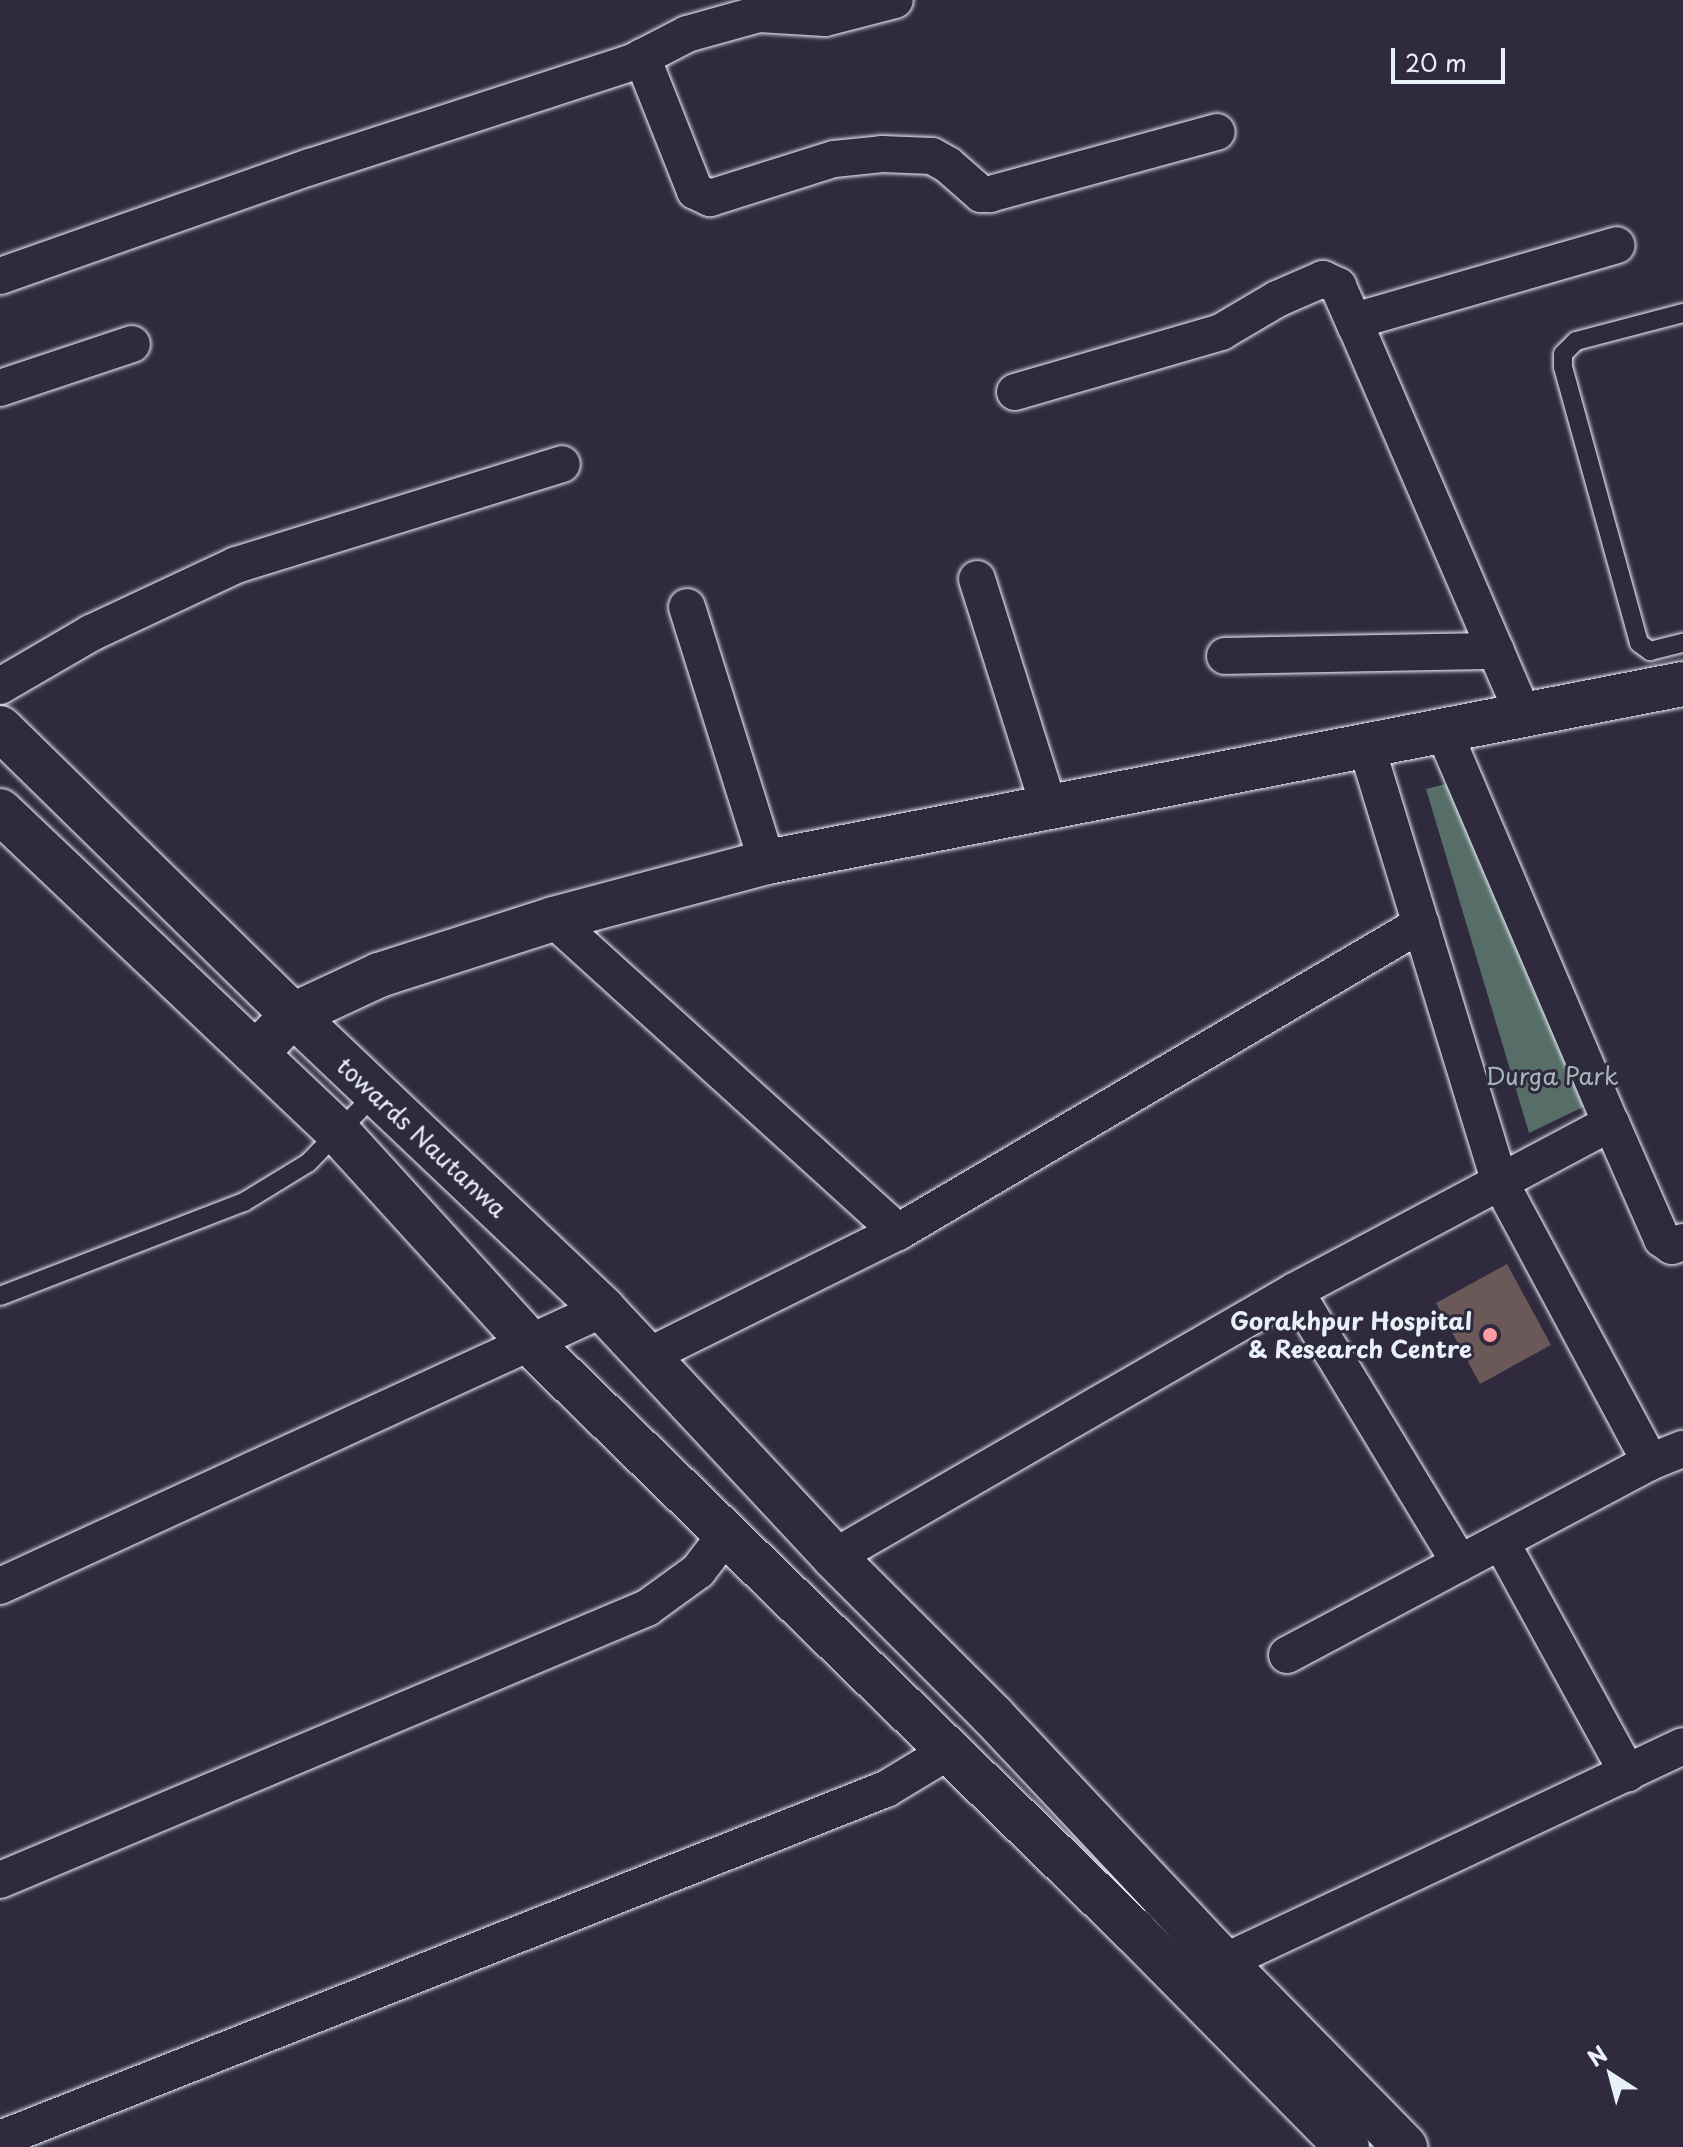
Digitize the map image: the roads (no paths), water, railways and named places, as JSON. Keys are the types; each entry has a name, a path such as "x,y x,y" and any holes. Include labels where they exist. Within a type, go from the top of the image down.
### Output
{"main road":[{"path":"256,1053 293,1015 379,975 553,919 767,862 1683,684"},
{"name":"towards Nautanwa","path":"0,728 293,1015 603,1309 834,1557 993,1716 1224,1962 1405,2147"},
{"path":"0,811 338,1132 530,1343 949,1751 1347,2147"}],"street":[{"path":"0,276 310,167 642,57 687,34 759,14 806,9 825,18 895,0"},
{"path":"642,57 695,191 710,198 834,159 882,154 932,156 948,165 981,194 990,194 1217,132"},
{"path":"1356,327 1361,319 1617,245"},
{"path":"1015,392 1221,332 1277,299 1323,279 1338,286 1523,714"},
{"path":"0,388 132,344"},
{"path":"0,686 91,633 236,565 562,464"},
{"path":"977,579 1049,807"},
{"path":"687,607 767,862"},
{"path":"1225,656 1496,651"},
{"path":"1443,730 1662,1239 1672,1246 1683,1242"},
{"path":"1366,745 1499,1180 1650,1462"},
{"path":"553,919 898,1232"},
{"path":"648,1356 898,1232 1421,924"},
{"path":"834,1557 1295,1291 1611,1123"},
{"path":"1295,1291 1460,1563"},
{"path":"0,1586 603,1309"},
{"path":"1287,1655 1650,1462 1683,1449"},
{"path":"0,1880 647,1608 698,1571 727,1533"},
{"path":"1501,1542 1628,1774"},
{"path":"1224,1962 1683,1746"},
{"path":"0,2139 830,1812 886,1789 949,1751"}],"lane":[{"path":"1683,313 1576,341 1563,354 1563,367 1639,643 1650,651 1683,643"},
{"path":"0,1296 244,1202 308,1163 376,1093"}],"place":[{"name":"Gorakhpur Hospital & Research Centre","path":"1490,1335"}],"park label":[{"name":"Durga Park","path":"1552,1076"}]}
